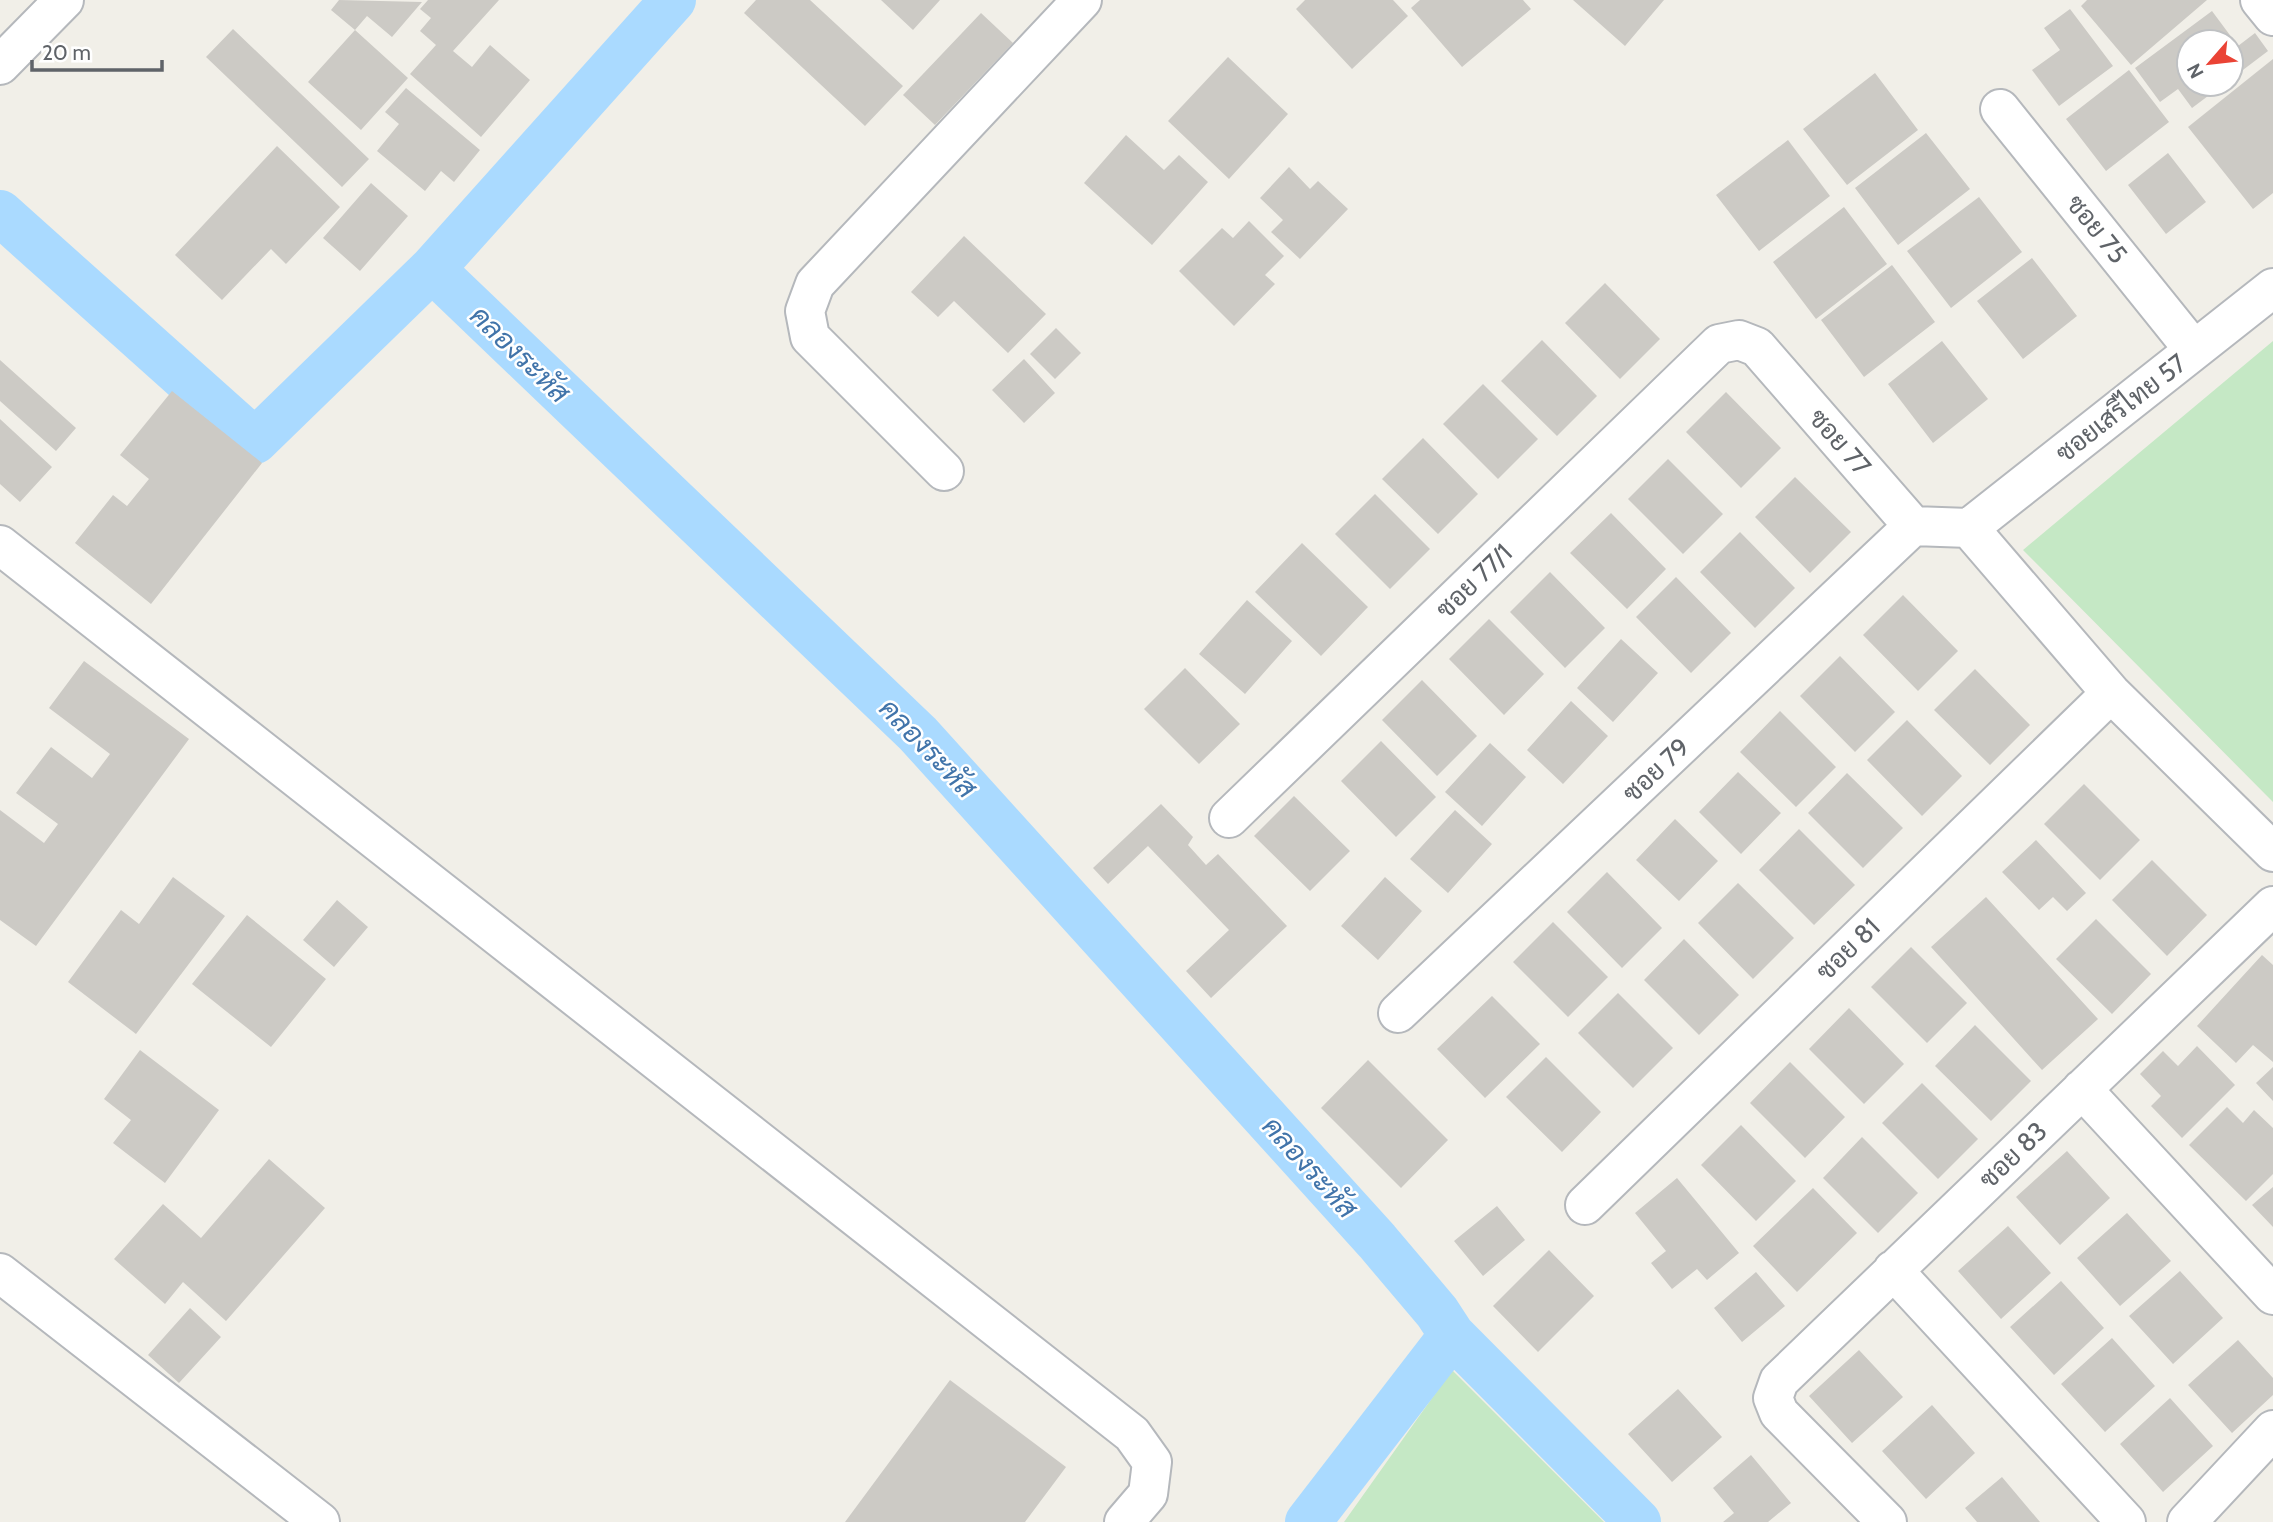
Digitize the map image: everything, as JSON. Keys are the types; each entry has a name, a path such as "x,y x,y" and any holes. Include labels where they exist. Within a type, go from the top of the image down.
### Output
{"street":[{"path":"0,65 64,0"},
{"path":"944,471 810,337 805,311 815,284 1082,0"},
{"path":"2260,0 2273,16"},
{"name":"ซอย 75","path":"2000,109 2194,349"},
{"name":"ซอยเสรีไทย 57","path":"1969,528 2273,288"},
{"name":"ซอย 77","path":"1719,344 1739,340 1757,347 1913,526"},
{"name":"ซอย 77/1","path":"1229,818 1719,344"},
{"path":"1913,526 1969,528 2111,693 2273,852"},
{"name":"ซอย 79","path":"1398,1013 1913,526"},
{"path":"0,545 1132,1434 1152,1462 1148,1494 1124,1522"},
{"name":"ซอย 81","path":"1585,1205 2111,693"},
{"name":"ซอย 83","path":"1887,1522 1779,1413 1773,1398 1779,1381 2273,906"},
{"path":"2082,1089 2273,1295"},
{"path":"1893,1270 2126,1522"},
{"path":"0,1273 320,1522"},
{"path":"2187,1522 2273,1430"}],"green space":[{"path":"2273,341 2273,802 2023,550"},
{"path":"1452,1370 1604,1522 1344,1522"}],"building":[{"path":"339,0 422,2 392,37 367,16 355,30 331,10"},
{"path":"428,0 499,0 453,51 472,67 490,45 530,80 481,137 410,74 436,45 420,31 431,18 420,9"},
{"path":"756,0 810,0 903,86 865,126 744,13"},
{"path":"881,0 940,0 913,30"},
{"path":"1305,0 1393,0 1408,16 1352,69 1296,9"},
{"path":"1420,0 1523,0 1531,9 1462,67 1411,8"},
{"path":"1573,0 1664,0 1625,46"},
{"path":"2087,0 2207,0 2131,65 2081,6"},
{"path":"2070,9 2113,66 2059,106 2032,70 2060,50 2044,28"},
{"path":"2212,11 2225,28 2189,28"},
{"path":"981,13 1013,43 935,125 903,95"},
{"path":"233,29 369,159 342,187 206,57"},
{"path":"355,30 408,78 361,130 308,82"},
{"path":"2255,33 2268,51 2245,68 2245,41"},
{"path":"2175,38 2175,91 2160,102 2135,68"},
{"path":"1228,57 1288,114 1229,179 1168,121"},
{"path":"2273,59 2273,193 2253,209 2188,127 2224,98 2245,98 2245,81"},
{"path":"2129,70 2169,122 2106,171 2066,119"},
{"path":"1875,73 1918,130 1847,185 1803,129"},
{"path":"406,88 480,150 454,182 441,171 425,191 377,151 399,124 385,112"},
{"path":"2185,98 2205,98 2192,108"},
{"path":"1926,133 1970,189 1898,245 1855,188"},
{"path":"1126,135 1164,170 1179,155 1208,182 1152,245 1084,183"},
{"path":"1788,140 1830,196 1759,251 1716,195"},
{"path":"277,146 340,207 286,264 271,249 222,300 175,255"},
{"path":"2168,153 2206,202 2166,234 2128,185"},
{"path":"1289,167 1310,189 1318,181 1348,209 1300,259 1271,232 1283,220 1260,198"},
{"path":"371,183 408,216 360,271 323,238"},
{"path":"1979,197 2022,252 1951,308 1907,251"},
{"path":"1844,207 1887,264 1816,319 1773,262"},
{"path":"1249,221 1284,256 1265,275 1275,284 1234,326 1179,271 1222,228 1233,238"},
{"path":"964,236 1046,314 1008,353 954,301 938,317 911,292"},
{"path":"2032,258 2077,316 2023,359 1977,301"},
{"path":"1892,265 1935,322 1864,377 1821,320"},
{"path":"1605,283 1660,339 1620,379 1565,323"},
{"path":"1056,328 1081,353 1055,379 1030,354"},
{"path":"1542,340 1597,396 1557,436 1501,381"},
{"path":"1942,341 1988,399 1933,443 1888,384"},
{"path":"1024,359 1055,393 1024,423 992,390"},
{"path":"0,360 76,428 56,451 0,401"},
{"path":"1483,384 1538,439 1498,479 1443,424"},
{"path":"172,391 262,463 151,604 75,543 113,495 127,506 149,479 120,455"},
{"path":"1726,392 1781,448 1741,488 1686,432"},
{"path":"0,419 52,467 20,502 0,484"},
{"path":"1423,438 1478,494 1438,534 1382,479"},
{"path":"1668,459 1723,514 1683,554 1628,499"},
{"path":"1795,477 1851,532 1810,573 1755,517"},
{"path":"1375,494 1430,549 1390,589 1335,534"},
{"path":"1611,513 1666,569 1627,609 1570,553"},
{"path":"1740,532 1795,588 1755,628 1700,572"},
{"path":"1302,543 1368,607 1321,656 1255,592"},
{"path":"1550,572 1605,628 1565,668 1510,612"},
{"path":"1676,577 1731,633 1691,673 1636,617"},
{"path":"1903,595 1958,651 1918,691 1863,635"},
{"path":"1247,600 1292,641 1245,694 1199,654"},
{"path":"1489,619 1544,674 1504,715 1449,659"},
{"path":"1621,639 1658,673 1613,722 1577,688"},
{"path":"1840,656 1895,712 1855,752 1800,696"},
{"path":"84,661 189,739 36,946 0,920 0,810 44,843 58,824 16,793 51,747 92,778 110,754 49,708"},
{"path":"1185,668 1240,724 1199,764 1144,709"},
{"path":"1975,669 2030,725 1990,765 1934,710"},
{"path":"1422,680 1477,736 1437,776 1382,720"},
{"path":"1571,701 1608,736 1563,784 1527,750"},
{"path":"1780,711 1836,767 1796,807 1740,752"},
{"path":"1907,720 1962,776 1922,816 1867,760"},
{"path":"1381,741 1436,797 1396,837 1341,781"},
{"path":"1490,743 1526,777 1482,826 1445,792"},
{"path":"1738,772 1781,813 1741,854 1699,812"},
{"path":"1847,773 1903,828 1863,868 1808,813"},
{"path":"2084,784 2140,840 2100,880 2044,824"},
{"path":"1294,796 1350,851 1310,891 1254,836"},
{"path":"1161,804 1193,837 1188,845 1206,865 1218,854 1287,926 1211,998 1186,971 1229,930 1148,846 1108,884 1093,868"},
{"path":"1455,810 1492,844 1448,893 1410,859"},
{"path":"1675,819 1718,861 1679,901 1636,860"},
{"path":"1799,829 1855,885 1814,925 1759,870"},
{"path":"2036,840 2086,893 2067,911 2053,897 2039,910 2002,872"},
{"path":"2152,860 2207,915 2167,956 2112,900"},
{"path":"1607,872 1662,928 1622,968 1567,912"},
{"path":"173,877 225,916 136,1034 68,982 121,910 139,924"},
{"path":"1385,877 1422,911 1378,960 1341,926"},
{"path":"1738,883 1794,938 1753,979 1698,923"},
{"path":"1986,897 2098,1019 2042,1070 1931,947"},
{"path":"337,900 368,927 334,967 303,940"},
{"path":"247,915 326,979 271,1047 192,984"},
{"path":"2096,919 2151,974 2112,1014 2056,959"},
{"path":"1553,922 1608,977 1568,1017 1513,962"},
{"path":"1684,939 1739,995 1699,1035 1644,980"},
{"path":"1911,947 1967,1003 1927,1043 1871,987"},
{"path":"2262,955 2273,965 2273,1062 2253,1045 2236,1063 2197,1026"},
{"path":"1618,993 1673,1048 1633,1088 1578,1033"},
{"path":"1492,996 1540,1044 1485,1098 1437,1049"},
{"path":"1849,1008 1904,1064 1864,1104 1809,1049"},
{"path":"1975,1025 2031,1081 1991,1121 1935,1066"},
{"path":"2197,1046 2235,1085 2182,1138 2151,1106 2161,1096 2140,1074 2163,1051 2178,1066"},
{"path":"140,1050 219,1110 165,1183 113,1143 131,1120 104,1099"},
{"path":"1546,1057 1601,1112 1562,1152 1506,1097"},
{"path":"1368,1060 1448,1140 1401,1188 1321,1108"},
{"path":"1790,1062 1845,1117 1805,1158 1750,1103"},
{"path":"2273,1067 2273,1101 2256,1083"},
{"path":"1922,1083 1978,1139 1938,1179 1882,1123"},
{"path":"2227,1107 2243,1123 2254,1110 2273,1128 2273,1174 2246,1201 2189,1145"},
{"path":"1741,1125 1796,1181 1756,1221 1701,1165"},
{"path":"1862,1137 1918,1193 1878,1233 1823,1178"},
{"path":"2067,1151 2110,1198 2060,1245 2016,1197"},
{"path":"269,1159 325,1208 226,1321 183,1282 165,1304 114,1259 163,1204 201,1238"},
{"path":"1677,1178 1739,1253 1707,1280 1697,1269 1672,1289 1651,1263 1666,1251 1635,1213"},
{"path":"2273,1187 2273,1227 2252,1205"},
{"path":"1813,1188 1857,1233 1797,1292 1753,1246"},
{"path":"1497,1206 1525,1240 1483,1276 1454,1241"},
{"path":"2127,1213 2171,1261 2120,1306 2077,1258"},
{"path":"2008,1226 2051,1273 2001,1319 1958,1271"},
{"path":"1549,1250 1594,1296 1538,1352 1493,1306"},
{"path":"2180,1271 2223,1318 2173,1364 2129,1316"},
{"path":"1756,1272 1785,1306 1742,1342 1714,1308"},
{"path":"2061,1281 2104,1328 2054,1375 2010,1327"},
{"path":"190,1308 221,1337 179,1383 148,1355"},
{"path":"2112,1338 2155,1386 2105,1432 2061,1384"},
{"path":"2238,1340 2273,1378 2273,1395 2232,1433 2188,1385"},
{"path":"1859,1350 1903,1397 1852,1443 1809,1396"},
{"path":"950,1380 1066,1467 1025,1522 845,1522"},
{"path":"1678,1389 1722,1437 1672,1482 1628,1434"},
{"path":"2170,1398 2213,1446 2163,1492 2120,1444"},
{"path":"1932,1405 1975,1453 1926,1499 1882,1451"},
{"path":"1751,1455 1791,1503 1768,1522 1723,1522 1734,1513 1713,1488"},
{"path":"2002,1477 2040,1522 1977,1522 1965,1508"}],"waterway":[{"name":"คลองระหัส","path":"673,0 432,269 918,734 1377,1241 1437,1312 1452,1335 1638,1522"},
{"path":"0,213 255,441 432,269"},
{"path":"1308,1522 1452,1335"}]}
